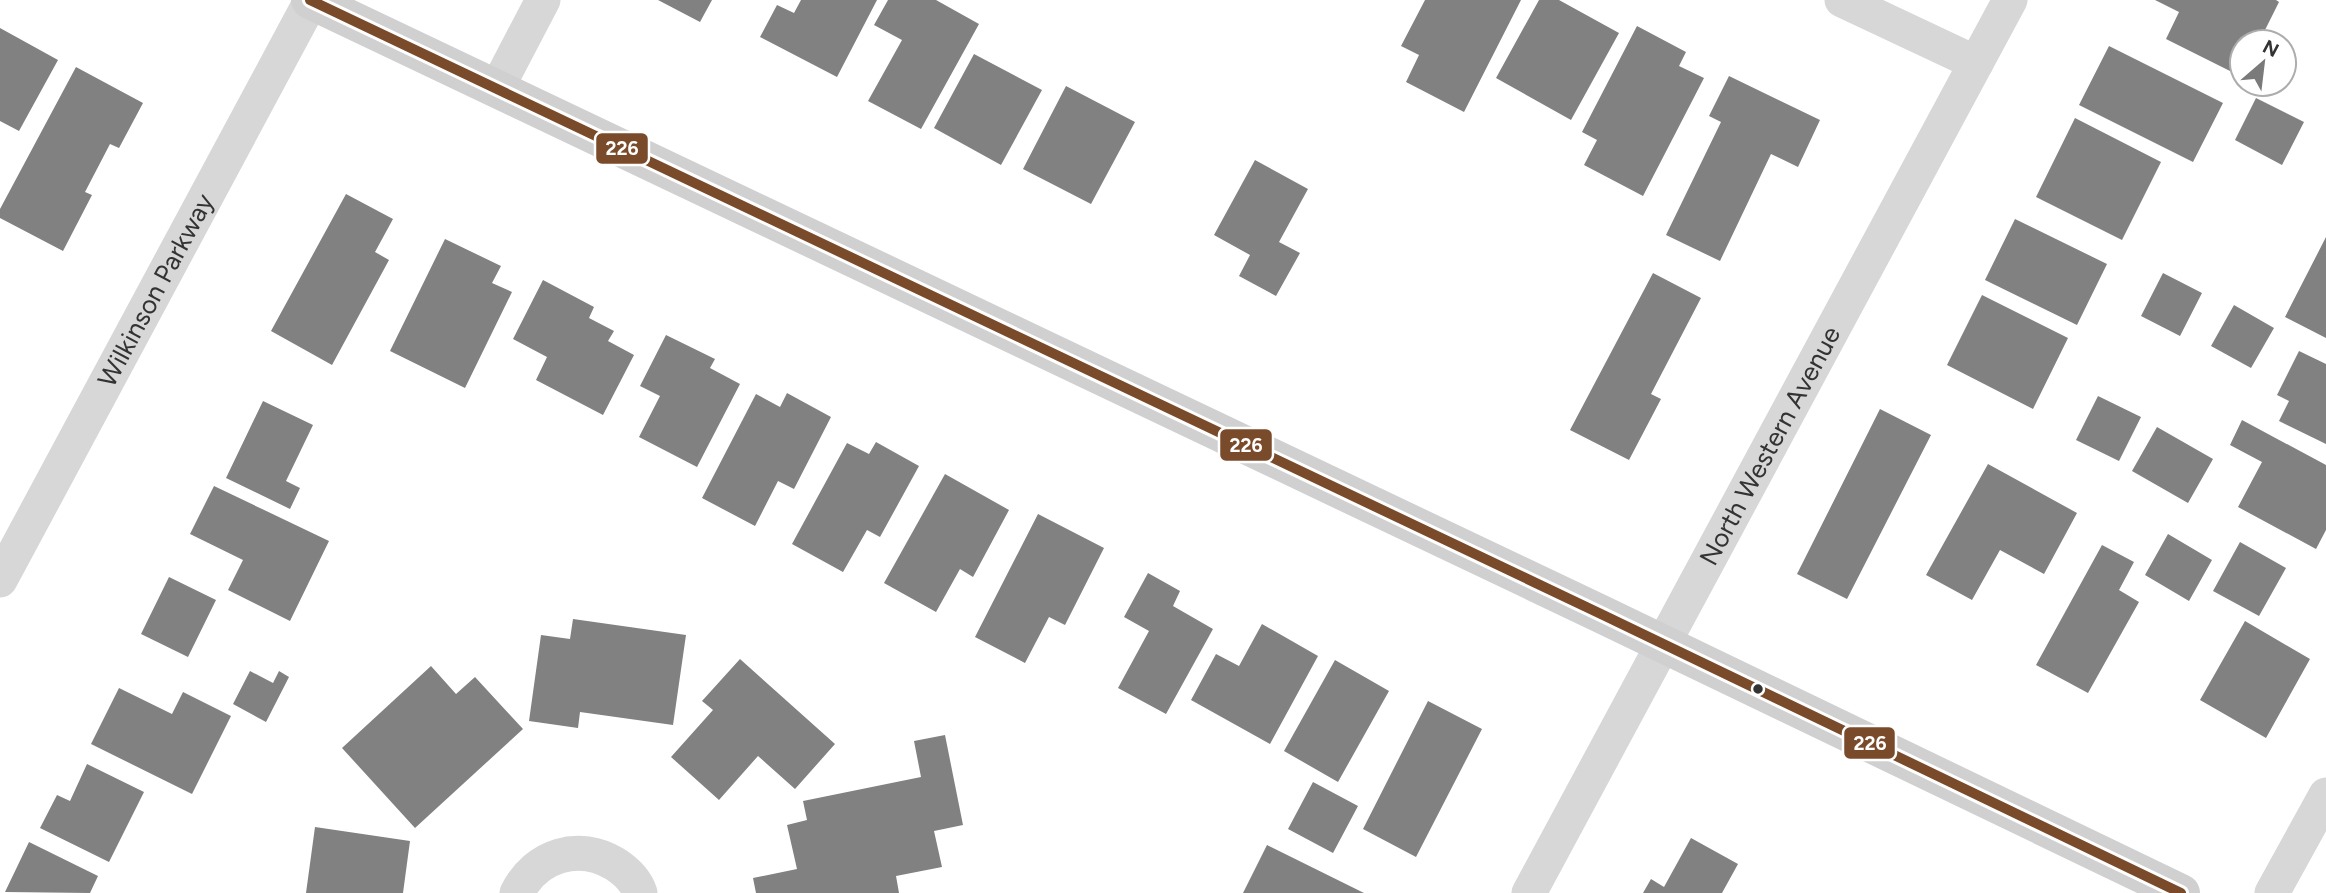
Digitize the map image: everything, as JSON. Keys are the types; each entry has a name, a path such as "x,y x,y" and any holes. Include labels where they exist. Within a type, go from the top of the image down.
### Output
{"main road":[{"path":"310,0 2181,893"}],"street":[{"name":"Wilkinson Parkway","path":"0,580 310,0"},
{"path":"496,88 542,0"},
{"path":"1842,0 1976,63"},
{"name":"North Western Avenue","path":"1529,893 2010,0"},
{"path":"2272,893 2326,795"},
{"path":"517,893 524,879 540,864 559,855 582,852 604,858 624,869 640,893"}],"building":[{"path":"658,0 712,0 700,22"},
{"path":"801,0 877,0 837,77 760,37 777,5 794,13"},
{"path":"888,0 936,0 979,24 921,129 868,101 902,40 874,25"},
{"path":"1425,0 1521,0 1464,112 1406,82 1419,55 1401,46"},
{"path":"1539,0 1559,0 1619,33 1571,120 1496,78"},
{"path":"2155,0 2279,2 2266,28 2228,28 2228,70 2166,39 2179,12"},
{"path":"1637,26 1686,52 1679,66 1704,78 1643,196 1584,165 1597,140 1582,132"},
{"path":"0,28 58,60 19,131 0,121"},
{"path":"2109,46 2223,103 2193,162 2079,105"},
{"path":"974,54 1042,90 1001,165 934,128"},
{"path":"76,67 143,103 119,148 110,144 85,192 92,195 63,251 0,218 0,209"},
{"path":"1729,76 1820,120 1798,167 1771,154 1720,261 1666,235 1721,122 1709,116"},
{"path":"1066,86 1135,122 1091,204 1023,169"},
{"path":"2256,98 2304,122 2282,165 2235,140"},
{"path":"2075,118 2161,162 2122,240 2036,197"},
{"path":"1255,160 1308,189 1279,242 1300,253 1276,296 1239,276 1250,255 1214,235"},
{"path":"346,194 393,219 375,252 389,260 332,365 271,331"},
{"path":"2015,219 2107,264 2077,325 1985,280"},
{"path":"2326,237 2326,338 2285,317"},
{"path":"445,239 501,266 492,283 512,292 465,388 390,351"},
{"path":"1653,273 1701,298 1651,394 1661,399 1629,460 1570,430"},
{"path":"2163,273 2202,293 2180,336 2141,316"},
{"path":"543,280 594,307 589,318 614,331 608,341 634,355 603,415 536,380 547,357 513,339"},
{"path":"1982,295 2068,338 2033,409 1947,365"},
{"path":"2234,305 2274,328 2251,368 2211,346"},
{"path":"666,335 715,359 710,368 740,384 697,467 639,437 660,396 640,386"},
{"path":"2299,351 2326,364 2326,444 2279,421 2289,401 2277,395"},
{"path":"787,393 831,417 794,489 778,481 755,526 702,498 756,394 780,407"},
{"path":"2098,396 2141,417 2119,461 2076,440"},
{"path":"263,401 313,425 286,481 300,488 290,509 226,478"},
{"path":"1880,409 1931,435 1847,599 1797,574"},
{"path":"2242,420 2326,465 2326,530 2316,549 2238,507 2262,462 2230,445"},
{"path":"2157,427 2213,459 2188,503 2132,471"},
{"path":"876,442 919,466 880,537 867,530 843,572 792,544 847,443 869,454"},
{"path":"1988,464 2077,513 2044,574 2000,550 1972,600 1926,575"},
{"path":"945,474 1009,510 973,577 960,569 936,612 884,583"},
{"path":"214,486 329,541 290,621 228,590 243,560 190,534"},
{"path":"1038,514 1104,548 1065,625 1049,617 1025,663 975,637"},
{"path":"2168,534 2212,560 2189,601 2145,575"},
{"path":"2240,542 2286,568 2259,616 2213,591"},
{"path":"2102,545 2134,562 2119,590 2139,602 2088,693 2036,665"},
{"path":"1148,573 1180,591 1173,606 1213,629 1166,714 1118,688 1149,631 1124,617"},
{"path":"169,577 216,600 188,657 141,634"},
{"path":"573,619 686,635 673,725 580,712 578,728 529,721 541,635 570,639"},
{"path":"2245,621 2310,659 2266,738 2200,700"},
{"path":"1262,624 1318,656 1270,744 1191,700 1216,654 1239,666"},
{"path":"740,659 835,744 795,789 758,756 719,800 671,757 713,710 702,701"},
{"path":"1335,660 1389,691 1338,782 1284,751"},
{"path":"431,666 456,694 475,677 523,729 415,828 342,748"},
{"path":"250,671 273,683 279,671 289,677 266,722 233,704"},
{"path":"119,688 172,714 183,692 231,716 192,794 91,744"},
{"path":"1428,701 1482,729 1416,857 1363,829"},
{"path":"945,735 963,825 934,831 942,867 896,876 899,893 756,893 753,878 797,869 787,825 807,820 803,801 921,777 914,741"},
{"path":"87,764 144,792 109,862 40,828 57,795 70,801"},
{"path":"1313,782 1358,806 1333,853 1288,829"},
{"path":"315,827 410,841 403,893 306,893"},
{"path":"1691,838 1738,864 1722,893 1643,893 1651,879 1664,887"},
{"path":"29,842 98,876 90,893 5,892"},
{"path":"1267,845 1364,893 1243,893"}],"transit line":[{"name":"226","path":"310,0 2181,893"}]}
